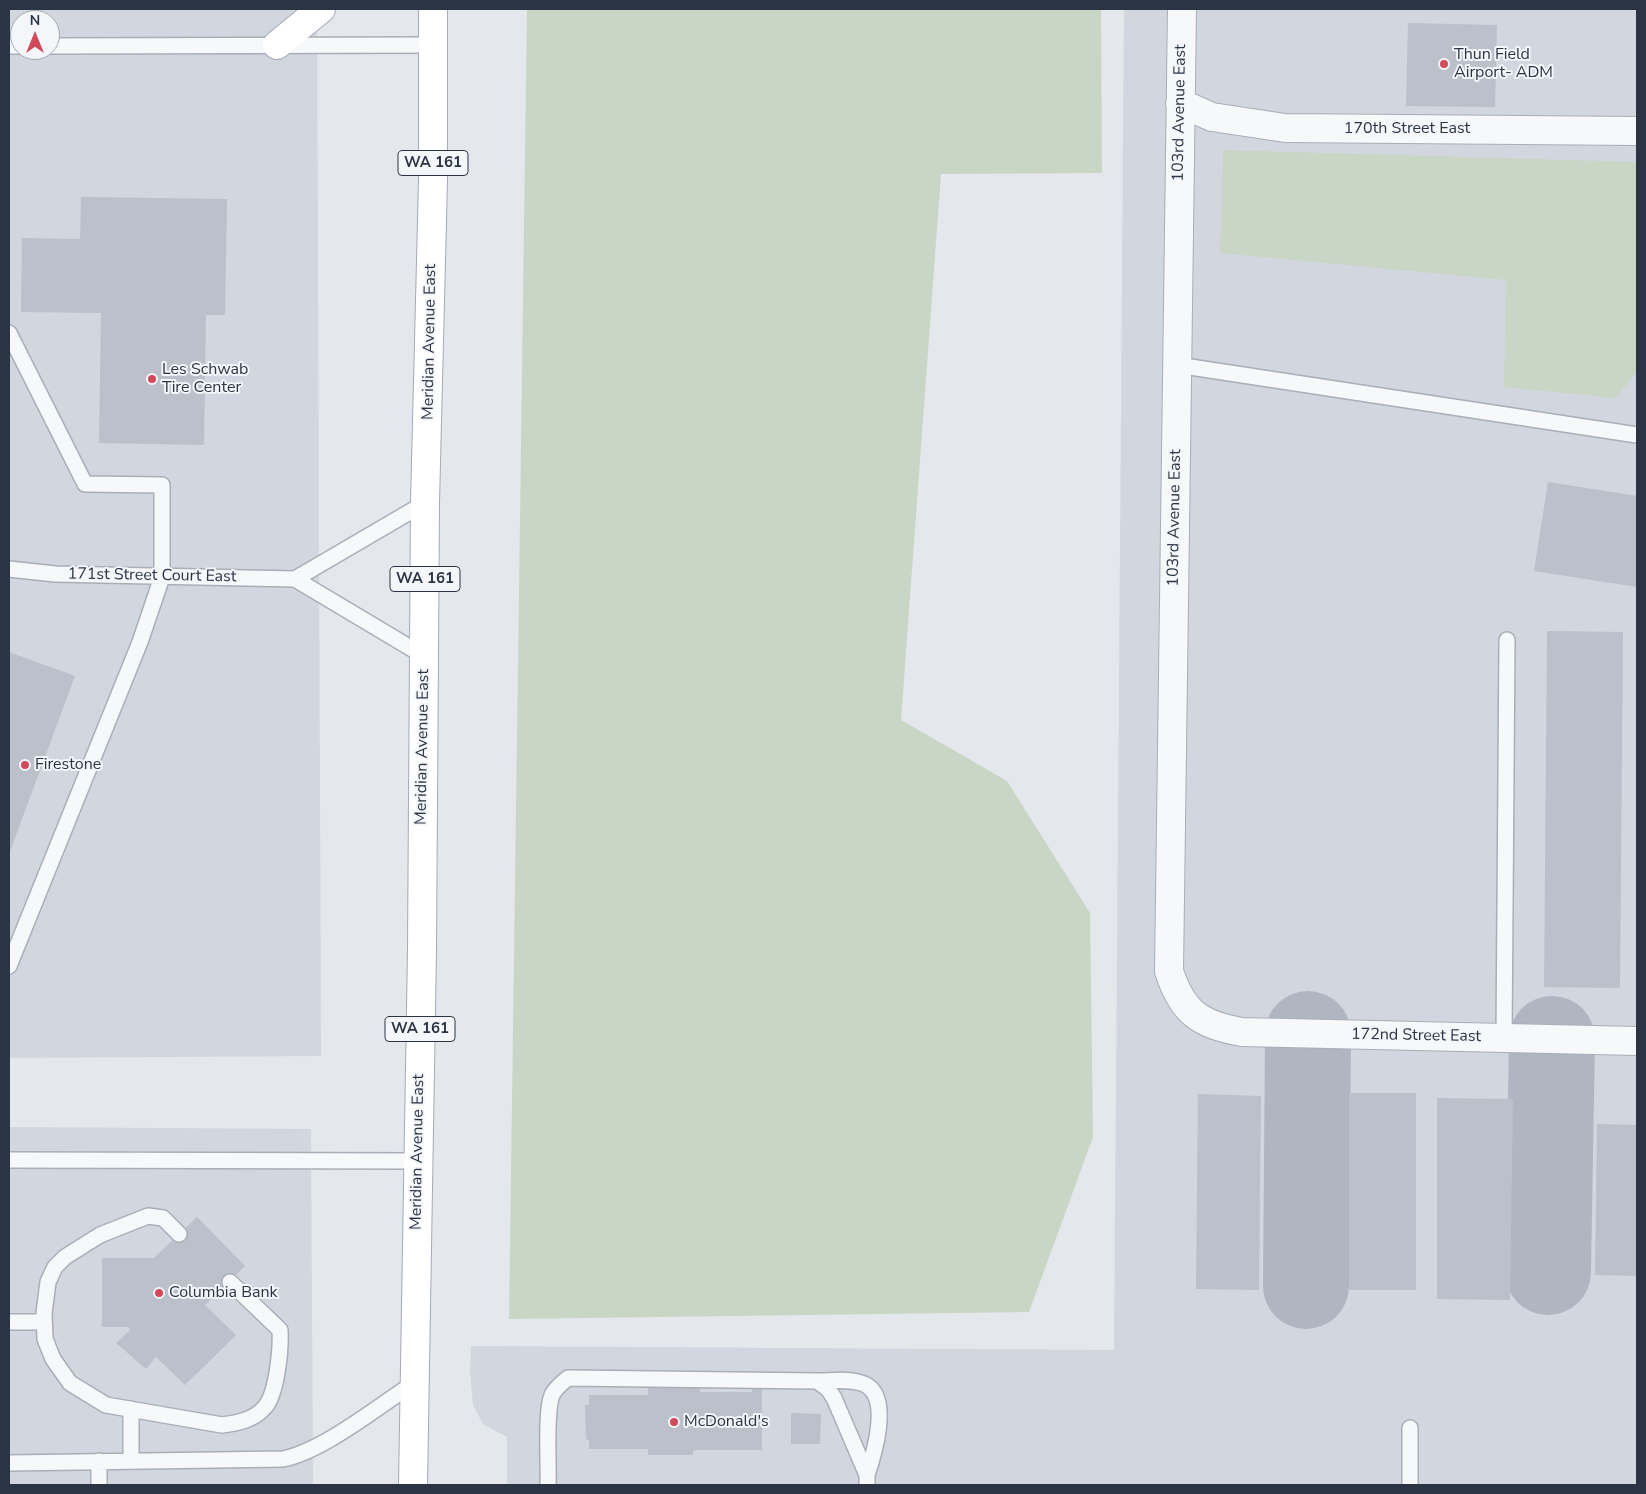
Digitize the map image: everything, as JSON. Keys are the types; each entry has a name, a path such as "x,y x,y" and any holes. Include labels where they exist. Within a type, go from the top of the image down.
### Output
{"main road":[{"path":"277,45 321,9"},
{"name":"Meridian Avenue East","path":"413,1472 425,503 430,381 434,9"},
{"path":"402,1485 413,1472"}],"street":[{"name":"103rd Avenue East","path":"1182,9 1169,971 1175,990 1184,1007 1198,1017"},
{"name":"170th Street East","path":"1180,103 1212,117 1285,128 1637,131"},
{"name":"172nd Street East","path":"1198,1017 1219,1028 1242,1032 1637,1041"}],"lane":[{"path":"60,46 434,45"},
{"path":"9,333 85,484 162,485 162,577 140,642 9,966"},
{"path":"1177,366 1637,435"},
{"path":"294,579 425,503"},
{"name":"171st Street Court East","path":"9,569 55,574 294,579 424,656"},
{"path":"1504,1038 1506,640"},
{"path":"9,1160 418,1161"},
{"path":"179,1234 163,1218 148,1216 100,1235 78,1248 55,1268 48,1282 44,1322 45,1339 52,1359 70,1383 106,1405 222,1425 240,1422 256,1414 266,1406 281,1355 280,1330 230,1282"},
{"path":"9,1322 44,1322"},
{"path":"548,1480 549,1409 552,1396 558,1385 568,1378 817,1381 864,1384 874,1393 879,1414 878,1434 867,1480"},
{"path":"817,1381 828,1389 834,1398 867,1480"},
{"path":"9,1463 99,1460 283,1460 321,1445 414,1383"},
{"path":"131,1409 131,1460"},
{"path":"1410,1428 1410,1485"},
{"path":"99,1460 99,1485"}],"shaded area":[{"path":"9,9 317,9 321,1056 9,1058"},
{"path":"1124,9 1637,9 1637,1485 507,1485 507,1437 483,1424 473,1405 470,1372 471,1346 1114,1350"},
{"path":"9,1127 311,1129 313,1485 9,1485"}],"green space":[{"path":"527,9 1101,9 1102,173 941,174 901,720 1007,781 1090,913 1093,1137 1029,1312 509,1319"},
{"path":"1223,150 1637,162 1637,371 1616,398 1504,387 1506,280 1220,253"}],"building":[{"path":"1408,23 1497,25 1495,107 1406,106"},
{"name":"Les Schwab Tire Center","path":"81,197 227,199 225,315 206,315 204,445 99,443 101,313 21,312 22,238 80,239"},
{"path":"1548,482 1637,496 1637,587 1534,571"},
{"path":"1547,631 1623,632 1620,988 1544,987"},
{"name":"Firestone","path":"9,652 75,676 9,854"},
{"path":"1349,1093 1416,1093 1416,1290 1349,1290"},
{"path":"1198,1094 1261,1096 1259,1290 1196,1289"},
{"path":"1437,1098 1513,1099 1510,1300 1437,1299"},
{"path":"1597,1124 1637,1125 1637,1276 1595,1275"},
{"name":"Columbia Bank","path":"197,1217 245,1266 205,1305 236,1335 185,1385 156,1357 146,1369 116,1343 130,1330 128,1327 102,1327 102,1258 154,1258"},
{"name":"McDonald's","path":"648,1387 700,1387 700,1392 752,1392 752,1388 762,1388 762,1450 697,1450 693,1451 693,1455 648,1455 648,1449 589,1449 589,1440 586,1439 585,1405 589,1405 589,1395 648,1395"},
{"path":"791,1413 821,1414 820,1444 791,1444"}],"taxiway":[{"path":"1306,1286 1308,1034"},
{"path":"1548,1272 1552,1039"}],"place":[{"name":"Thun Field Airport- ADM","path":"1444,64"},
{"name":"Les Schwab Tire Center","path":"152,379"},
{"name":"Firestone","path":"25,765"},
{"name":"Columbia Bank","path":"159,1293"},
{"name":"McDonald's","path":"674,1422"}]}
